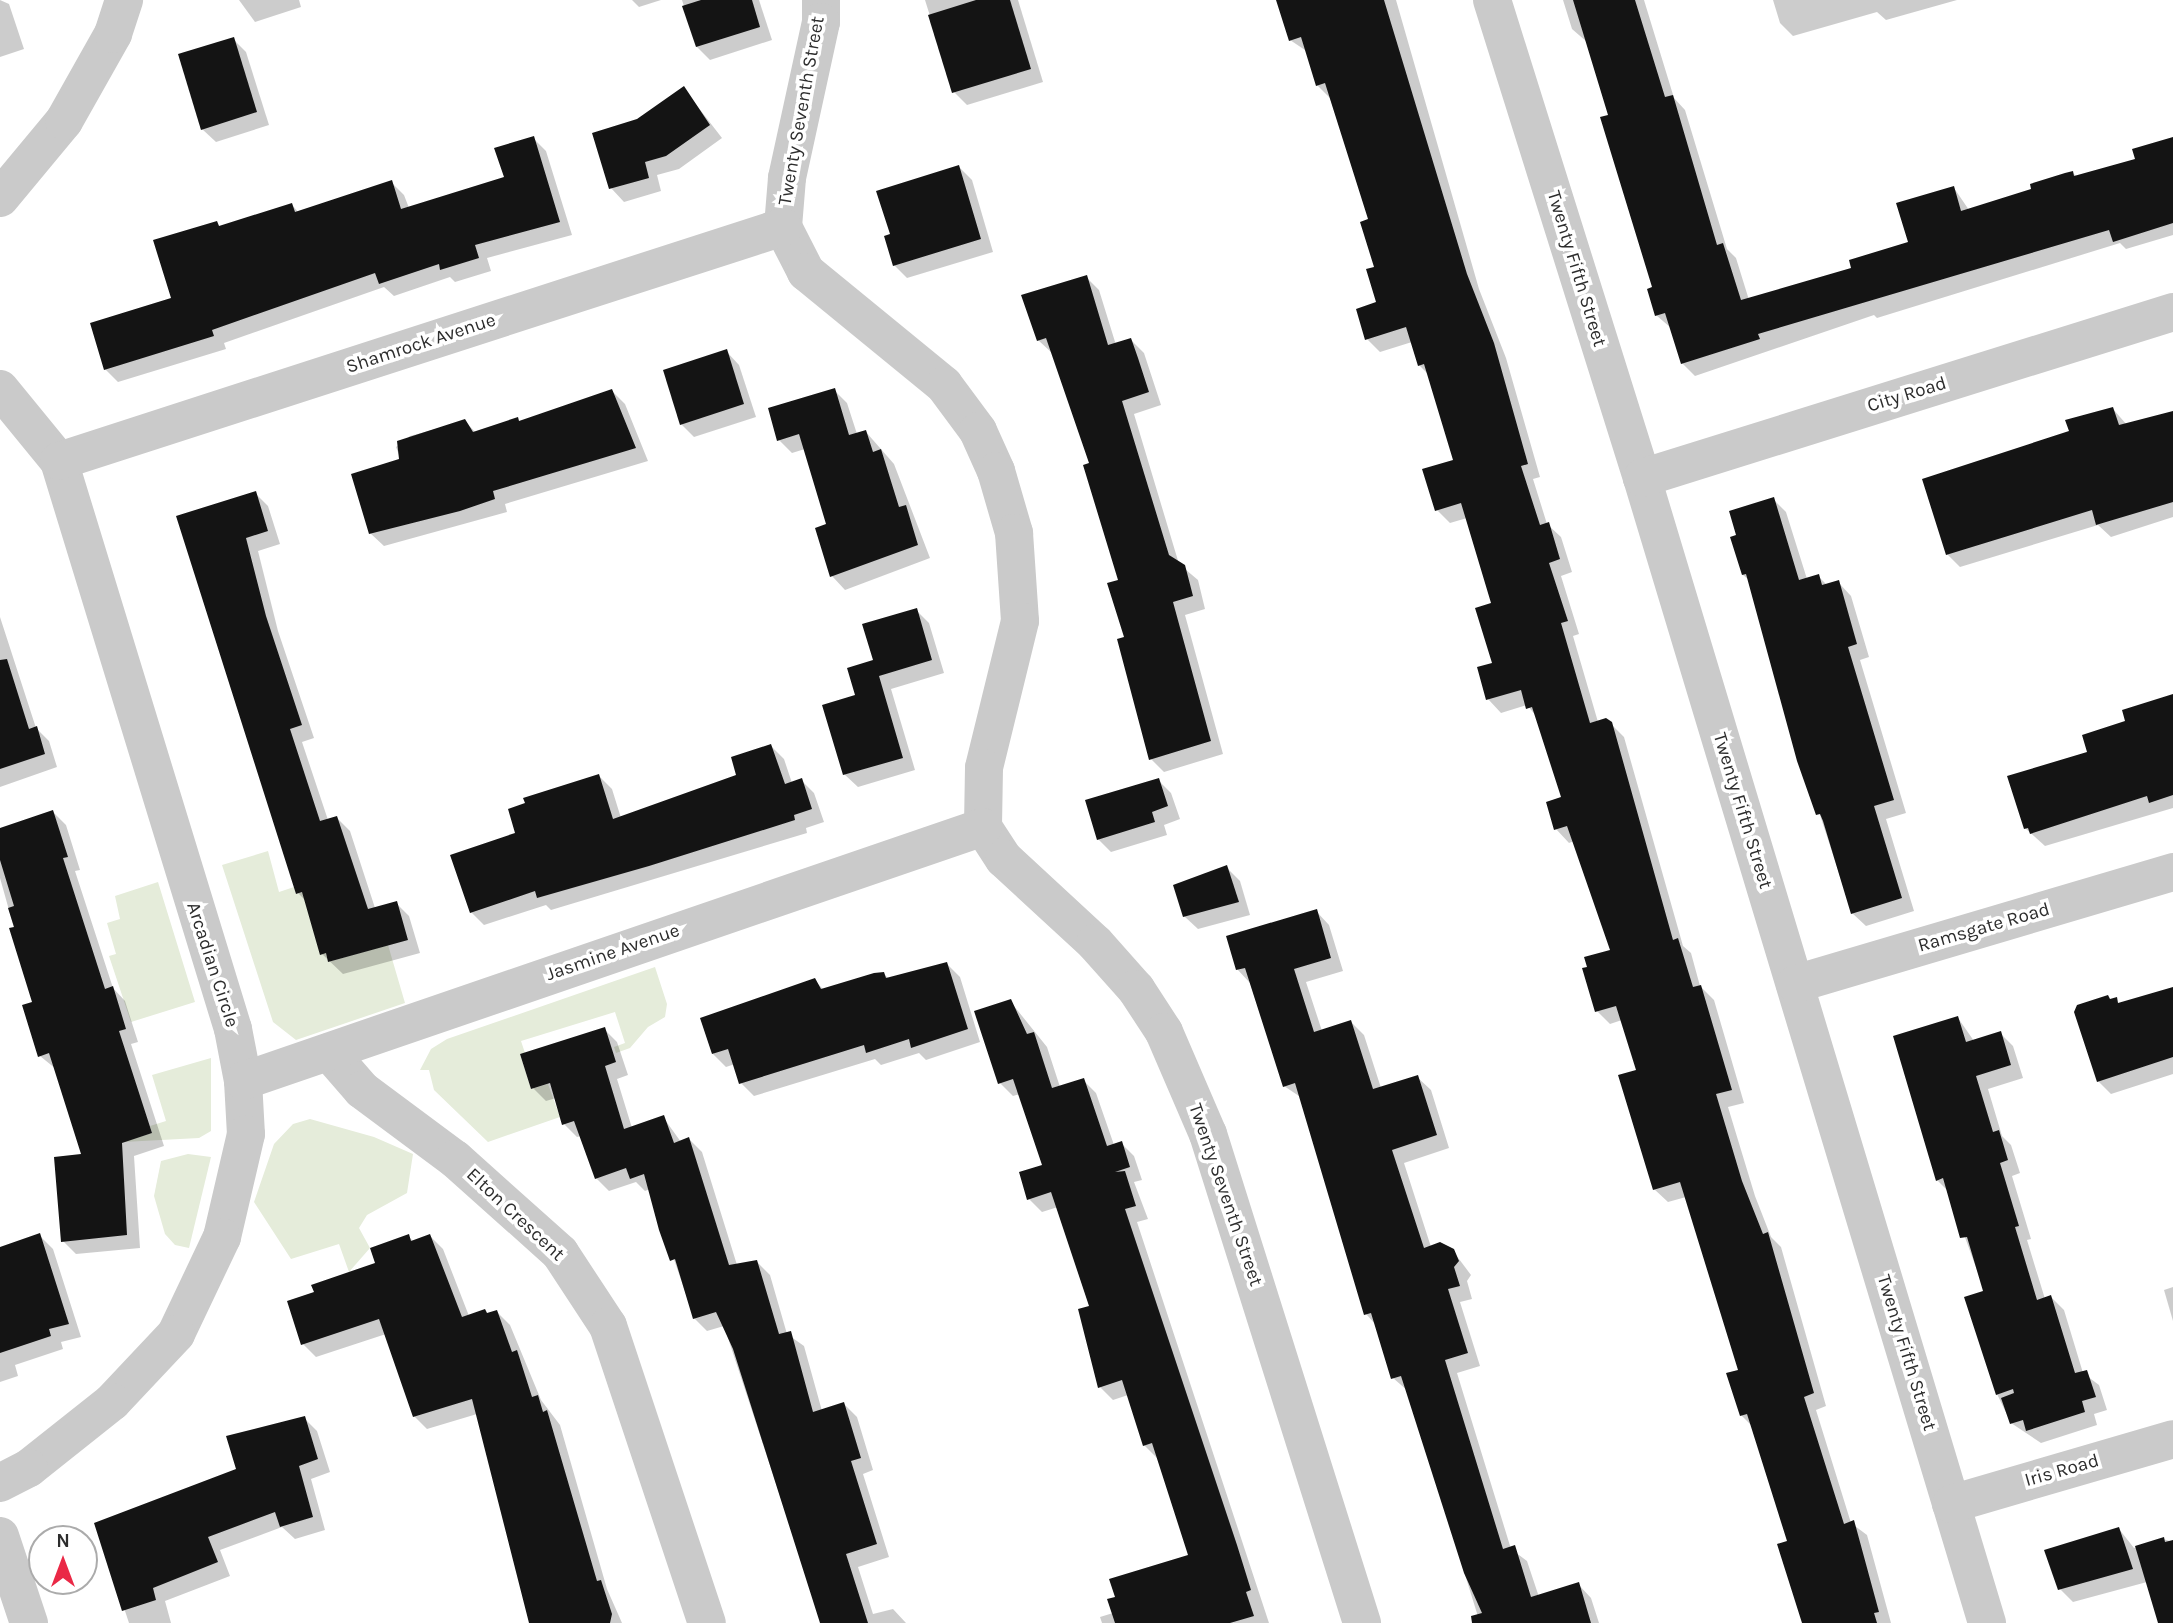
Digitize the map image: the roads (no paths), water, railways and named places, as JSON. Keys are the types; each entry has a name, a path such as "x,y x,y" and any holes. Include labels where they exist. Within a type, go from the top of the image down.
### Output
{"street":[{"path":"0,198 64,121 113,34 124,0"},
{"name":"Twenty Seventh Street","path":"821,0 821,22 787,178 783,227 806,272 944,385 978,431 996,471 1014,533 1020,621 984,768 984,827 1004,859 1095,943 1136,989 1164,1032 1208,1134 1362,1623"},
{"name":"Twenty Fifth Street","path":"1492,0 1642,478 1987,1623"},
{"name":"Shamrock Avenue","path":"59,461 783,227"},
{"name":"City Road","path":"1642,478 2173,312"},
{"name":"Arcadian Circle","path":"0,389 59,461 233,1029 243,1081 246,1134 231,1209 207,1277 176,1335 112,1402 29,1468 0,1483"},
{"name":"Jasmine Avenue","path":"243,1081 984,827"},
{"name":"Ramsgate Road","path":"1795,984 2173,873"},
{"name":"Elton Crescent","path":"329,1052 362,1090 455,1159 560,1253 608,1326 707,1623"},
{"name":"Iris Road","path":"1951,1504 2173,1438"},
{"path":"0,1535 29,1623"}]}
